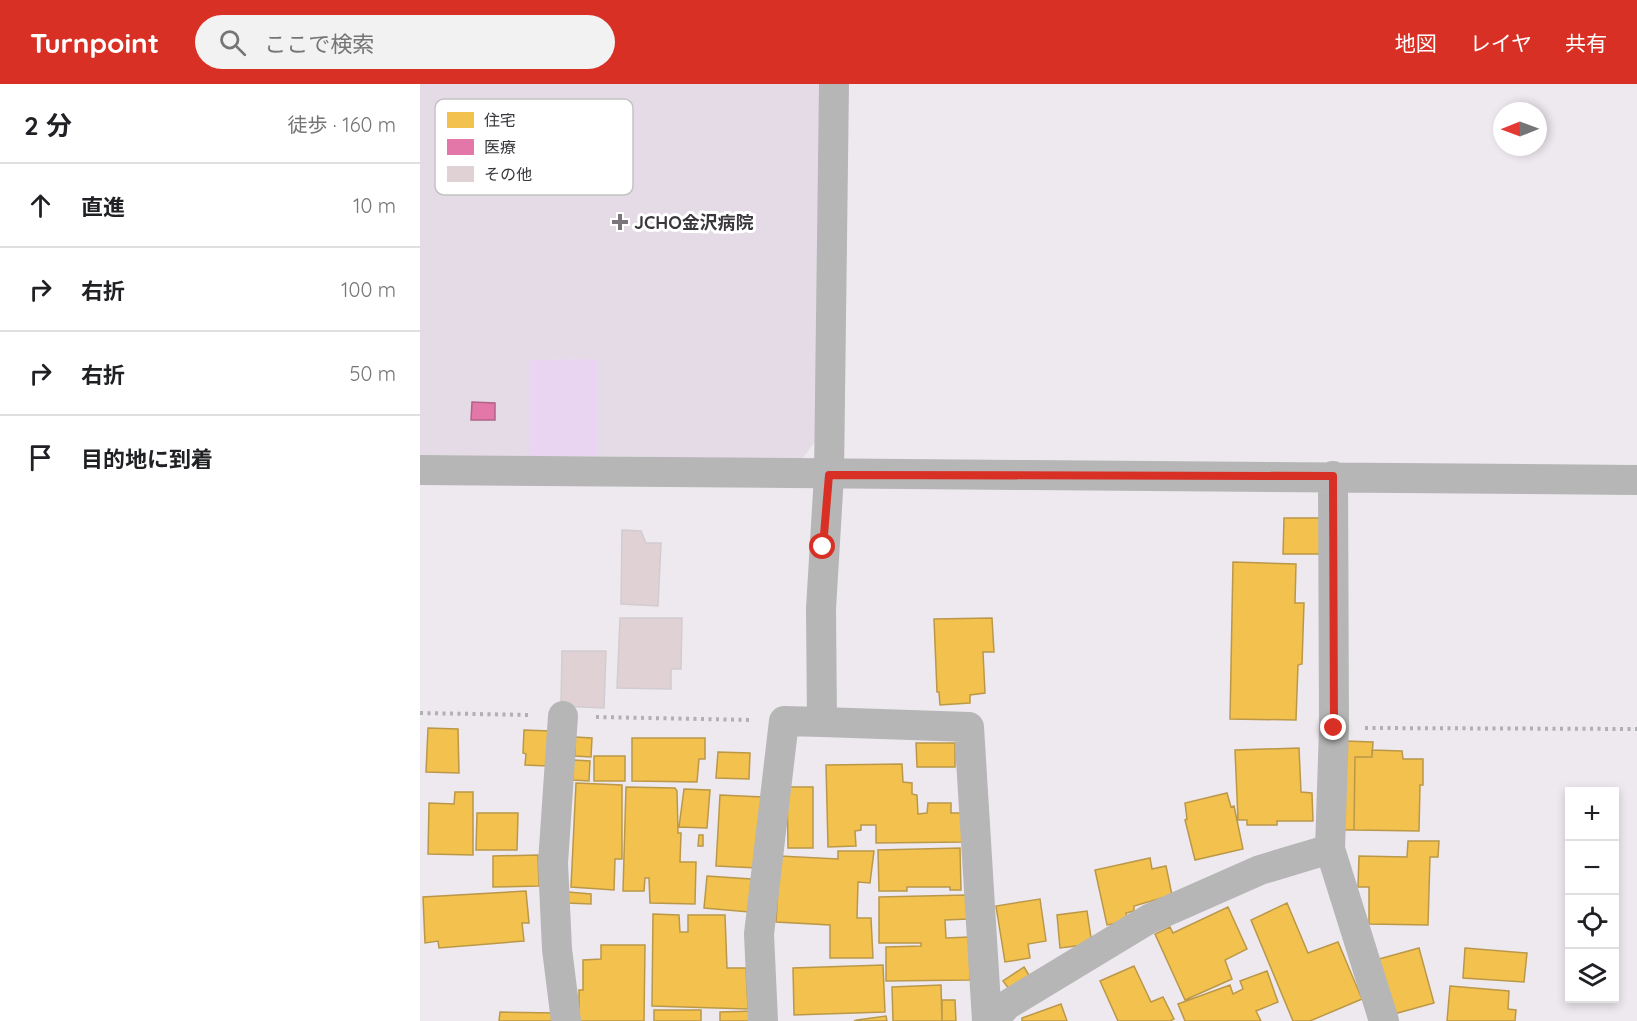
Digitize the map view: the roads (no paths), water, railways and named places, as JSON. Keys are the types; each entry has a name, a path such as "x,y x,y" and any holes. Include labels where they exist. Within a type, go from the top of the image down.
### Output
{"street":[{"path":"822,722 821,609 829,475 834,84"},
{"path":"420,470 1637,480"},
{"path":"1333,476 1334,728 1330,849 1383,1021"},
{"path":"563,716 553,863 557,949 566,1021"},
{"path":"764,1021 759,934 784,721 969,727 987,1021"},
{"path":"992,1021 1007,1005 1149,919 1260,870 1330,849"}],"place":[{"name":"JCHO金沢病院","path":"620,222"}]}
